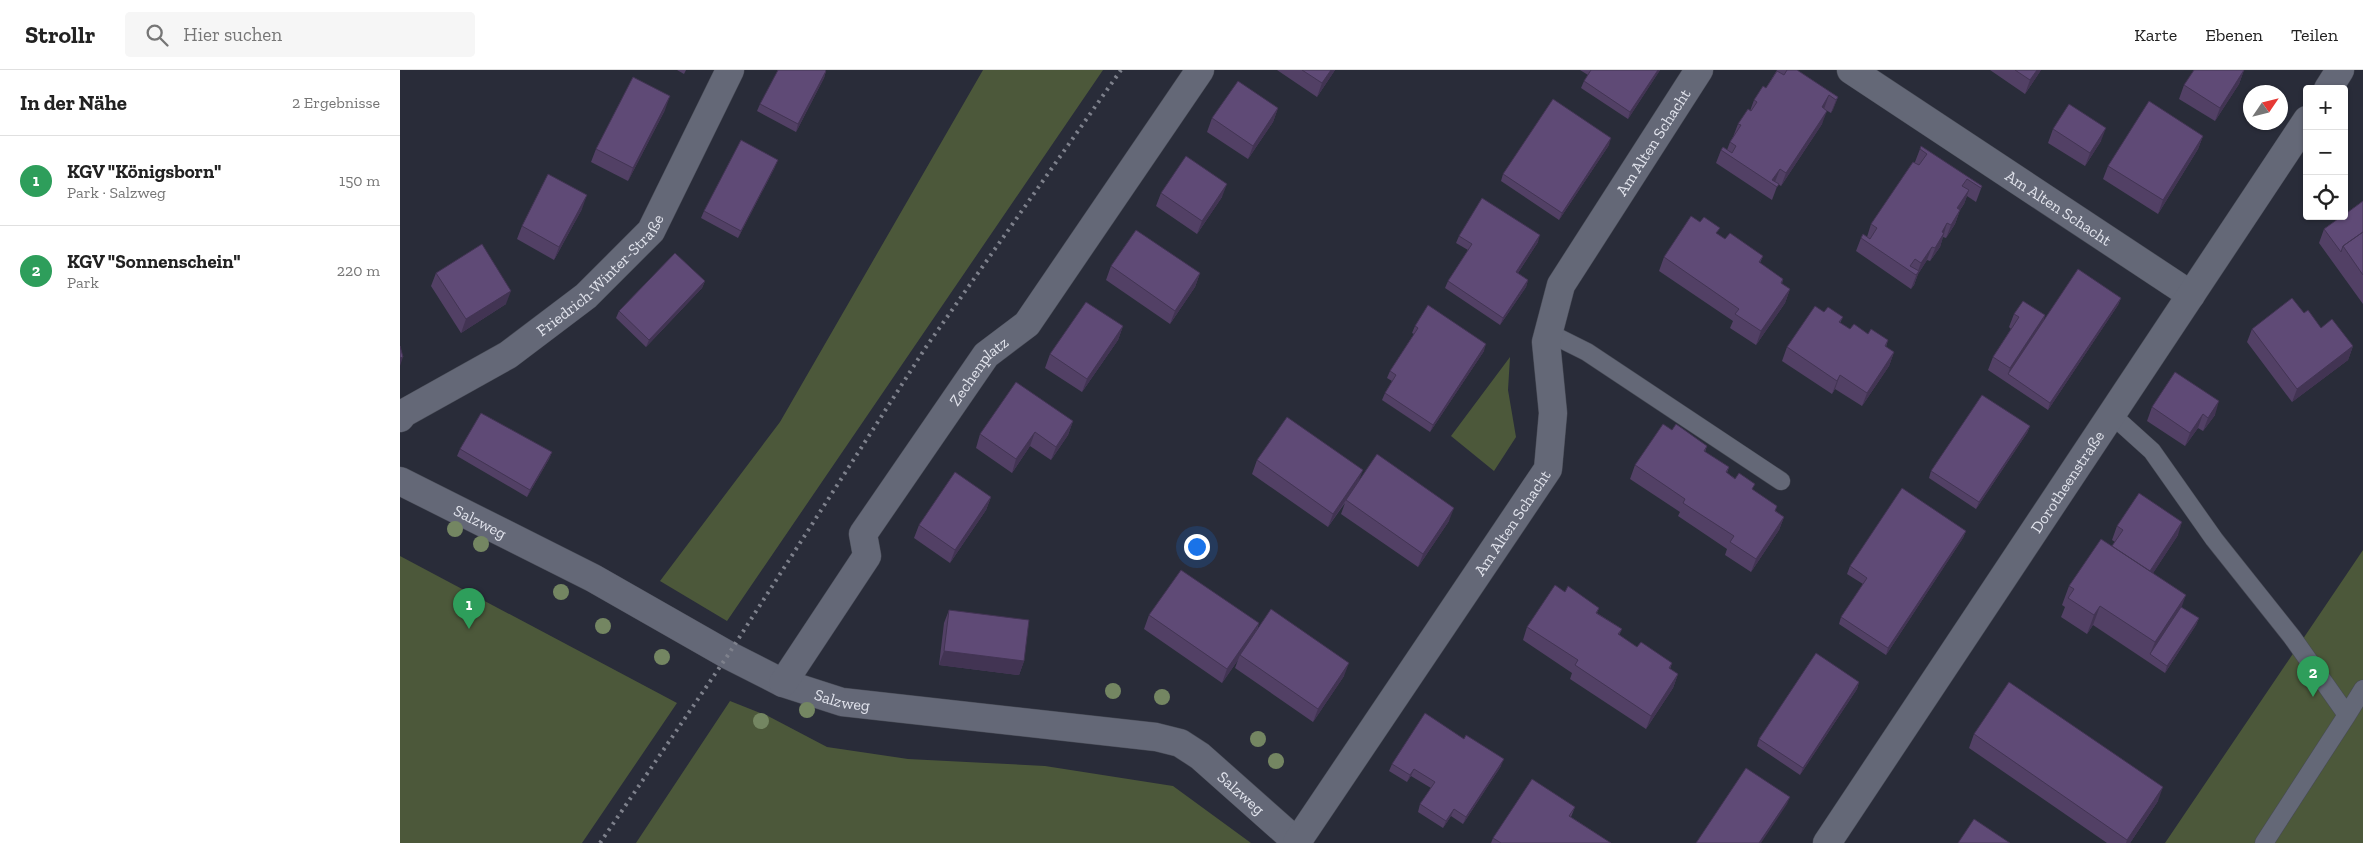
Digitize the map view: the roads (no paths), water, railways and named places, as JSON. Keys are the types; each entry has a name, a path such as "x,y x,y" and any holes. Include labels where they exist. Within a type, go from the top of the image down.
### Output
{"street":[{"name":"Friedrich-Winter-Straße","path":"400,418 404,413 508,355 586,296 651,231 730,70"},
{"name":"Zechenplatz","path":"783,683 867,556 862,534 986,355 1027,324 1200,70"},
{"name":"Am Alten Schacht","path":"1297,842 1548,469 1553,414 1546,342 1561,285 1699,70"},
{"name":"Am Alten Schacht","path":"1851,70 2191,295"},
{"path":"2331,85 2340,70"},
{"name":"Dorotheenstraße","path":"1827,843 2303,126"},
{"name":"Salzweg","path":"400,481 593,578 728,655 783,683 842,702 1156,737 1180,744 1200,756 1297,842"}],"lane":[{"path":"1549,333 1587,352 1780,481"},
{"path":"2111,414 2152,451 2214,539 2292,637 2347,714"},
{"path":"2264,843 2363,689"}],"railway":[{"path":"600,843 728,655 926,347 1121,70"}],"place":[{"name":"KGV \"Königsborn\"","path":"469,629"},
{"name":"KGV \"Sonnenschein\"","path":"2313,697"}]}
